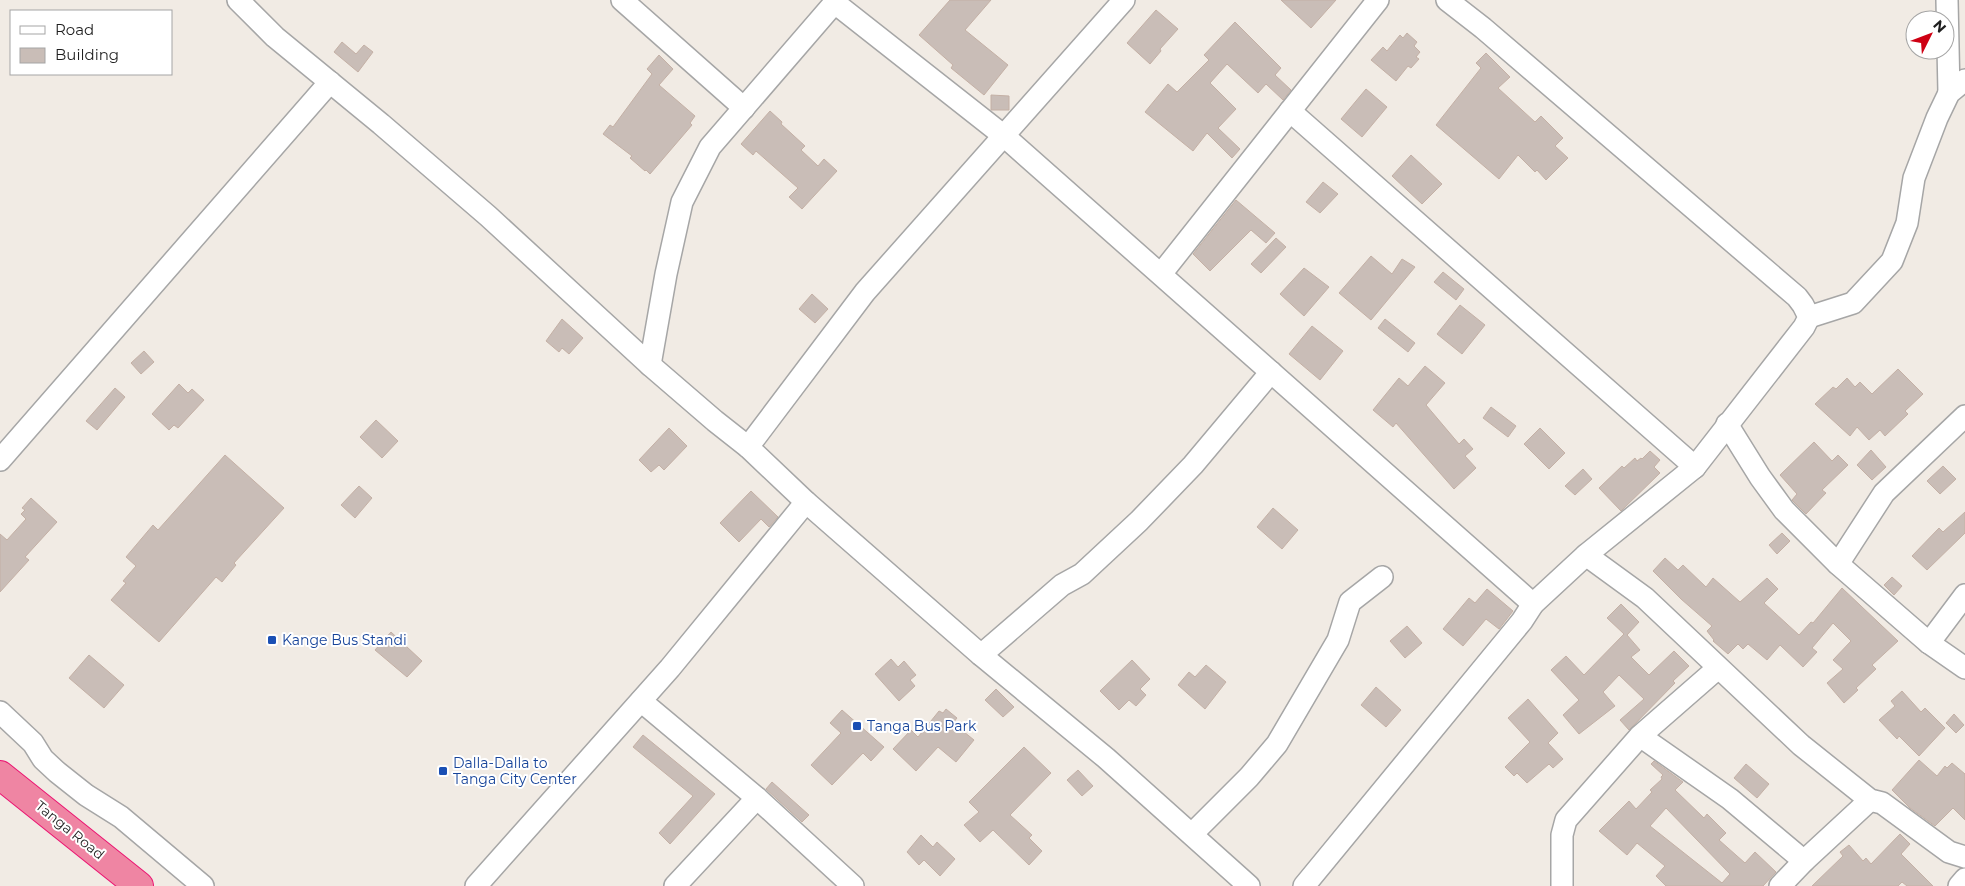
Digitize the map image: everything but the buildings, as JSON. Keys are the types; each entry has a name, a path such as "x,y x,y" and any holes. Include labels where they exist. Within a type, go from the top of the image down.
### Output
{"highway":[{"name":"Tanga Road","path":"0,775 139,886"}],"street":[{"path":"238,0 275,37 488,216 650,365 714,421 748,447 806,502 981,655 1106,758 1249,886"},
{"path":"622,0 744,108"},
{"path":"748,447 865,292 1124,0"},
{"path":"1161,274 1378,0"},
{"path":"1447,0 1483,28 1797,297 1804,304 1809,317"},
{"path":"1304,886 1534,604 1586,555 1695,467 1804,327 1809,317 1853,303 1892,261 1907,223 1914,178 1957,86 1947,0"},
{"path":"650,365 666,274 682,202 710,147 836,1 1004,136 1534,604"},
{"path":"0,460 330,82"},
{"path":"1290,111 1695,467"},
{"path":"981,655 1062,585 1082,574 1139,521 1193,465 1271,372"},
{"path":"1838,564 1884,493 1965,416"},
{"path":"1728,424 1760,477 1784,510 1838,564 1929,644 1965,668"},
{"path":"476,886 641,701 806,502"},
{"path":"1586,555 1645,598 1800,745 1870,800 1882,803 1949,852 1965,857"},
{"path":"1192,834 1249,777 1277,744 1338,640 1350,602 1382,577"},
{"path":"1929,644 1965,595"},
{"path":"1562,886 1562,835 1566,820 1640,736 1718,668"},
{"path":"641,701 757,798 853,886"},
{"path":"0,712 33,743 43,759 57,772 86,795 121,817 203,886"},
{"path":"1640,736 1730,799 1804,861"},
{"path":"675,886 757,798"},
{"path":"1780,886 1870,800"},
{"path":"1959,886 1965,880"}],"place":[{"name":"Kange Bus Standi","path":"272,640"},
{"name":"Tanga Bus Park","path":"857,726"},
{"name":"Dalla-Dalla to Tanga City Center","path":"443,771"}]}
